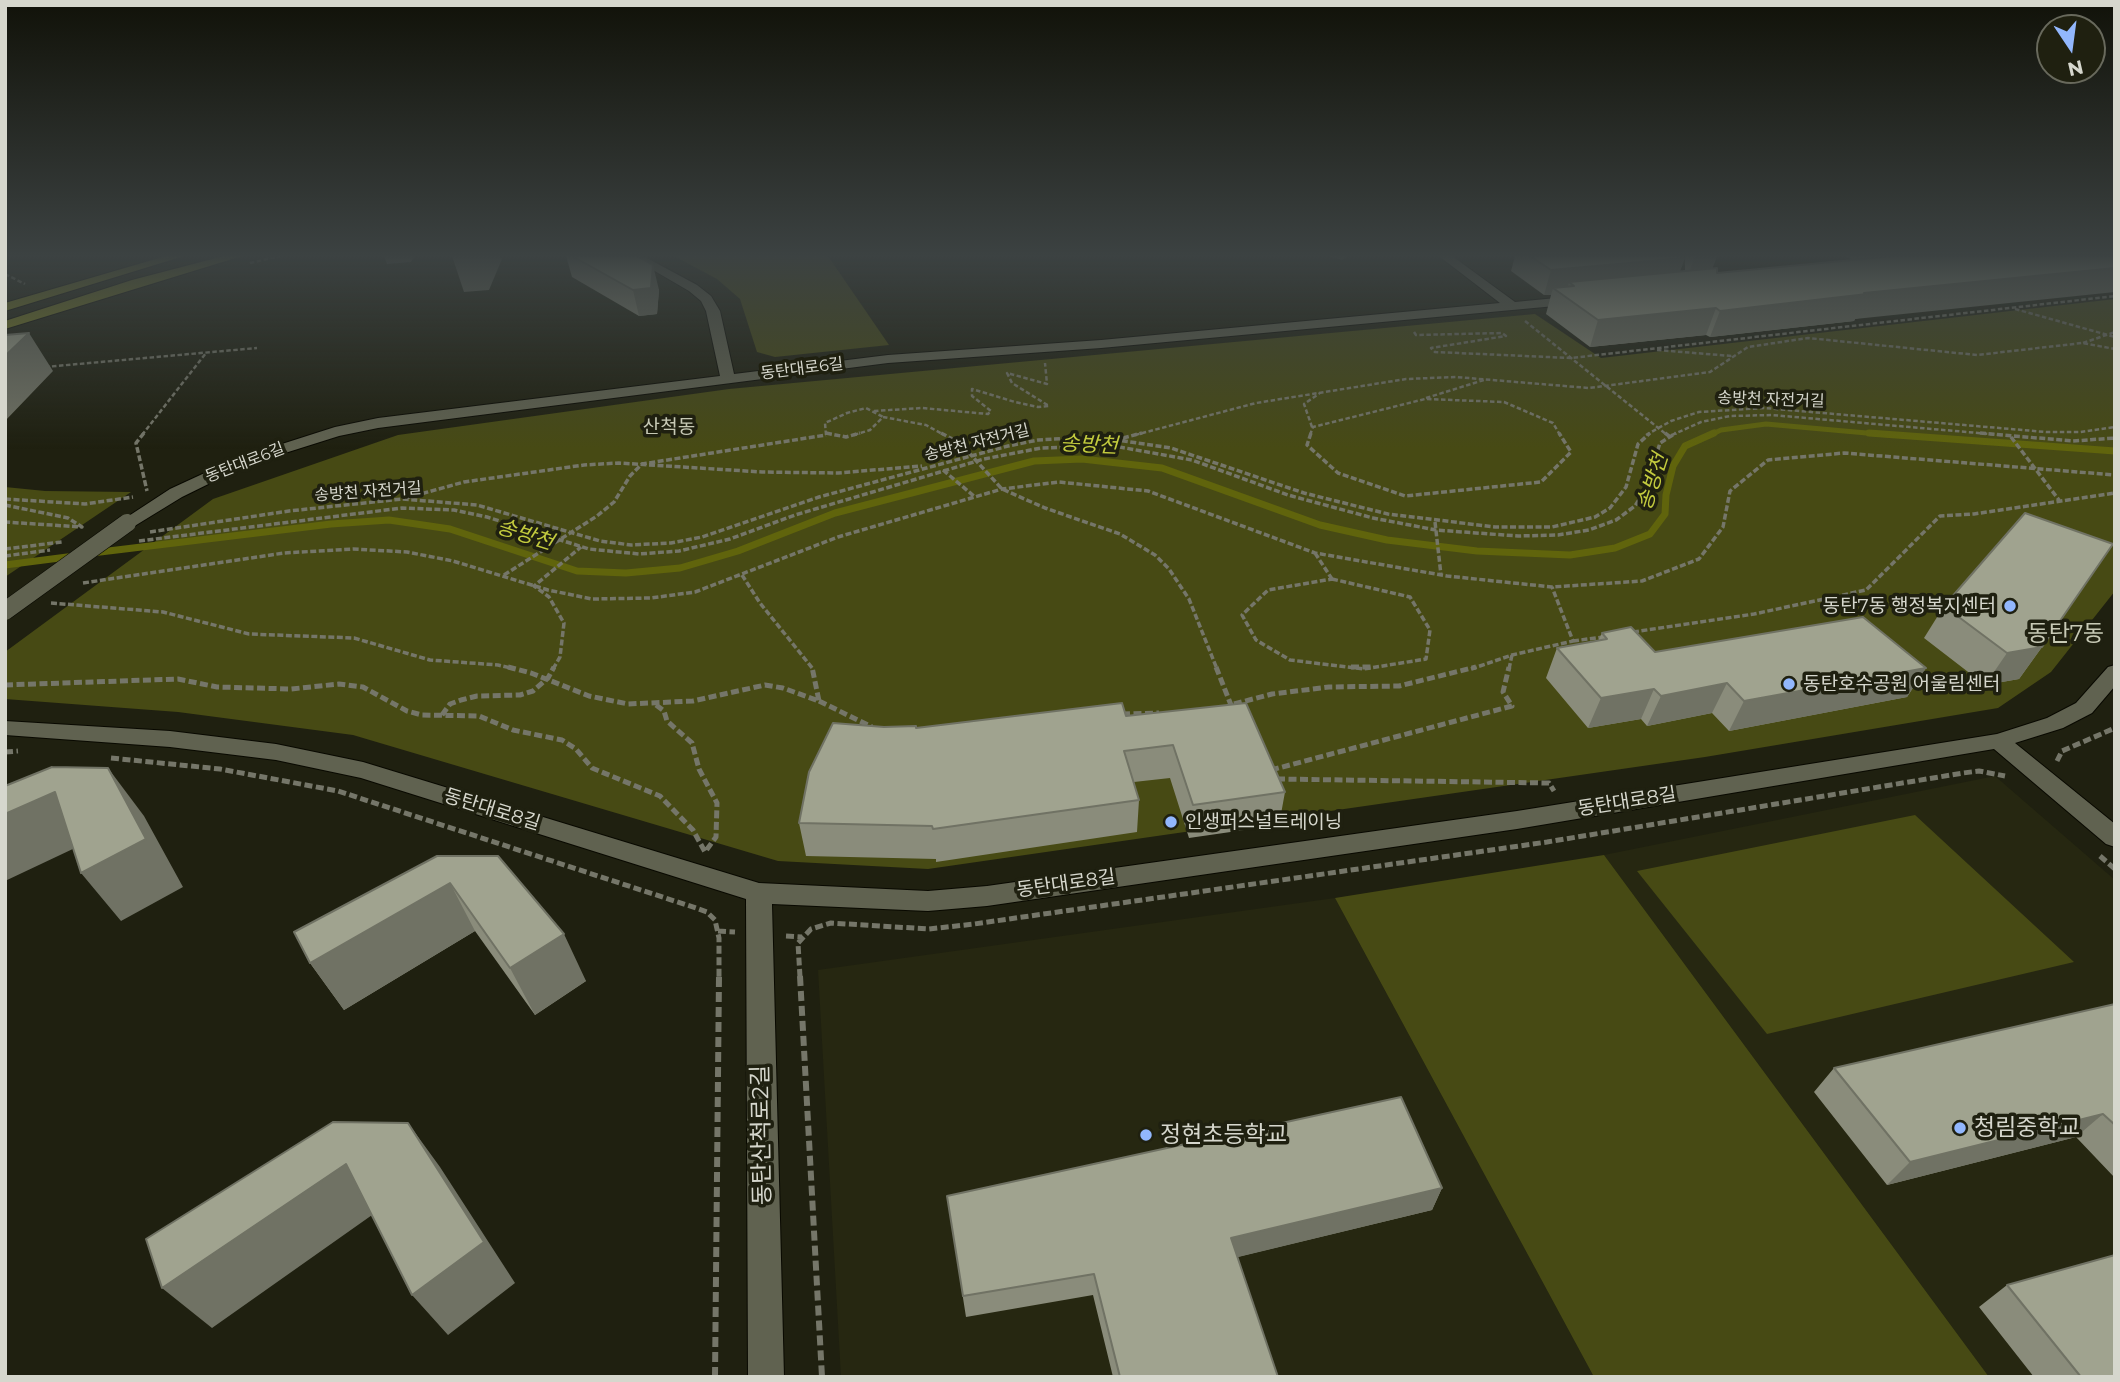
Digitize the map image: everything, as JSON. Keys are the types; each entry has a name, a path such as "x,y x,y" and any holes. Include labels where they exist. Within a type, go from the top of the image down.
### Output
{"main road":[{"path":"5,326 22,320"}],"street":[{"path":"715,320 728,378"},
{"name":"동탄대로6길","path":"5,611 130,533 207,477 287,446 335,432 426,416 907,358 1387,320"},
{"name":"동탄대로8길","path":"5,728 223,745 276,752 363,770 758,893 928,901 987,896 1517,820 1997,741 2055,723 2084,708 2115,672"},
{"path":"1997,741 2115,838"},
{"name":"동탄산척로2길","path":"758,893 766,1377"}],"path":[{"path":"1526,320 1669,436"},
{"path":"1440,328 1413,332 1416,335 1506,336 1430,348 1435,352 1571,358 1901,320"},
{"path":"2055,320 2115,337"},
{"path":"1114,446 1116,440 1256,403 1406,379 1489,379 1572,388 1607,387 1710,372 1748,347 1808,338 1977,355 2082,343 2115,332"},
{"path":"2082,343 2115,349"},
{"path":"32,368 257,348"},
{"path":"1649,349 1732,356"},
{"path":"148,495 136,443 207,352"},
{"path":"872,411 922,408 988,414 990,411 972,396 972,388 1026,405 1049,406 1012,383 1007,373 1047,384 1045,362"},
{"path":"1312,427 1489,379"},
{"path":"1323,391 1304,404 1312,427 1307,445 1338,473 1405,496 1541,482 1571,452 1553,423 1504,402 1425,398"},
{"path":"826,435 825,423 866,408 883,417 926,425 960,443 1002,489 1045,508 1120,534 1155,555 1169,569 1189,599 1231,705"},
{"name":"송방천 자전거길","path":"130,533 289,511 402,499 477,505 600,541 631,545 692,539 819,497 1038,440 1116,440 1171,448 1349,505 1435,522 1528,528 1564,525 1595,517 1621,496 1638,444 1658,428 1699,412 1751,408 2061,433 2115,427"},
{"path":"130,533 402,508 454,510 487,517 582,547 639,554 709,545 795,515 946,473 975,462 1041,448 1114,446 1192,460 1327,506 1436,530 1518,536 1558,535 1589,530 1616,520 1635,506 1645,490 1660,443 1669,436 1701,422 1730,416 1772,415 2073,442 2115,438"},
{"path":"504,576 614,502 630,476 642,464 826,435 846,437 870,430 883,417"},
{"path":"2005,429 2059,500"},
{"path":"83,583 284,553 352,550 407,552 592,599 651,598 695,592 838,537 1002,489 1059,482 1149,491 1315,552 1441,575 1552,587 1642,581 1699,559 1723,527 1730,491 1768,460 1844,453 2038,471 2115,475"},
{"path":"402,508 402,499 464,482 584,465 642,464 762,472 838,473 937,465 975,497"},
{"path":"1625,633 1754,614 1867,590 1940,516 1974,514 2115,493"},
{"path":"5,499 85,504 135,497"},
{"path":"5,505 68,518 82,527 5,522"},
{"path":"1435,522 1441,575"},
{"path":"5,549 70,541"},
{"path":"534,586 582,547"},
{"path":"5,555 51,550"},
{"path":"1315,552 1332,579 1410,597 1430,630 1426,659 1364,669 1290,660 1256,640 1242,615 1268,590 1332,579"},
{"path":"742,575 760,603 813,667 819,701"},
{"path":"442,715 450,705 461,699 520,695 533,691 548,678 560,657 564,623 549,597 534,586"},
{"path":"1552,587 1573,641"},
{"path":"43,602 81,608 163,612 249,634 354,638 430,660 498,665 548,678 589,696 628,704 656,705 694,701 765,685 783,688 819,701 878,730"},
{"path":"1219,707 1272,694 1329,687 1399,686 1457,674 1512,654 1612,635"},
{"path":"1512,654 1503,692 1512,706 1265,772 1269,779 1549,783 1554,791"},
{"path":"5,685 178,679 217,687 291,689 351,685 371,689 407,711 480,716 513,730 562,740 576,749 592,768 660,796 693,830 705,852 716,836 717,803 699,769 692,743 667,721 664,711 656,705"},
{"path":"1115,715 1161,713"},
{"path":"2056,764 2062,751 2115,728"},
{"path":"5,752 28,750"},
{"path":"97,757 220,769 338,791 696,908 715,919 719,938 715,1377"},
{"path":"822,1377 798,943 811,929 831,923 929,929 974,924 1547,842 1979,771 2005,776 2015,785"},
{"path":"2095,852 2115,869"}],"shaded area":[{"name":"청림중학교","path":"1995,776 2115,880 2115,1377 1989,1377 1604,855"},
{"name":"정현초등학교","path":"1335,898 1594,1377 841,1377 818,970"}],"green space":[{"path":"747,320 872,320 889,345 775,357 757,352"},
{"path":"1465,320 1545,320 1601,358 1928,320 2115,320 2115,591 2051,672 1998,708 1705,757 928,869 778,861 353,735 178,712 5,699 5,652 213,499 398,435 729,389"},
{"path":"5,487 45,491 131,492 5,577"},
{"path":"1915,815 2074,962 1767,1034 1637,871"},
{"path":"1604,855 1989,1377 1594,1377 1335,898"}],"building":[{"path":"29,333 5,356 5,335"},
{"name":"동탄7동 행정복지센터","path":"2025,513 2113,544 2042,647 2007,653 1944,606"},
{"path":"1863,617 1926,668 1744,701 1727,683 1661,696 1654,689 1601,698 1557,648 1607,639 1602,633 1631,627 1655,652"},
{"path":"1122,703 1126,716 1246,703 1285,792 1193,805 1173,745 1124,751 1139,800 933,829 932,826 799,823 809,772 833,723 916,728"},
{"path":"52,767 108,768 146,839 81,873 55,792 5,814 5,786"},
{"path":"437,856 498,856 564,934 510,968 450,883 310,963 294,932"},
{"path":"2115,1004 2115,1125 2103,1114 1910,1162 1834,1068"},
{"path":"1401,1097 1442,1188 1231,1238 1278,1377 1120,1377 1094,1274 963,1296 947,1196"},
{"path":"333,1122 408,1123 484,1242 412,1295 346,1164 162,1288 146,1239"},
{"path":"2115,1255 2115,1377 2081,1377 2007,1285"}],"waterway":[{"name":"송방천","path":"1710,435 1721,430 1766,424 1889,435"},
{"name":"송방천","path":"92,553 331,524 389,520 450,529 577,571 626,573 680,568 738,551 835,513 1034,461 1082,459 1162,468 1320,525 1387,540 1477,551 1570,555 1615,548 1650,534 1665,514 1666,495 1673,466 1685,446 1714,433"},
{"name":"송방천","path":"1869,433 2115,451"},
{"name":"송방천","path":"5,565 75,556"}],"place":[{"name":"동탄7동 행정복지센터","path":"2010,606"},
{"name":"동탄호수공원 어울림센터","path":"1789,684"},
{"name":"인생퍼스널트레이닝","path":"1171,822"},
{"name":"청림중학교","path":"1960,1128"},
{"name":"정현초등학교","path":"1146,1135"}],"district":[{"name":"산척동","path":"669,427"},
{"name":"동탄7동","path":"2066,634"}]}
